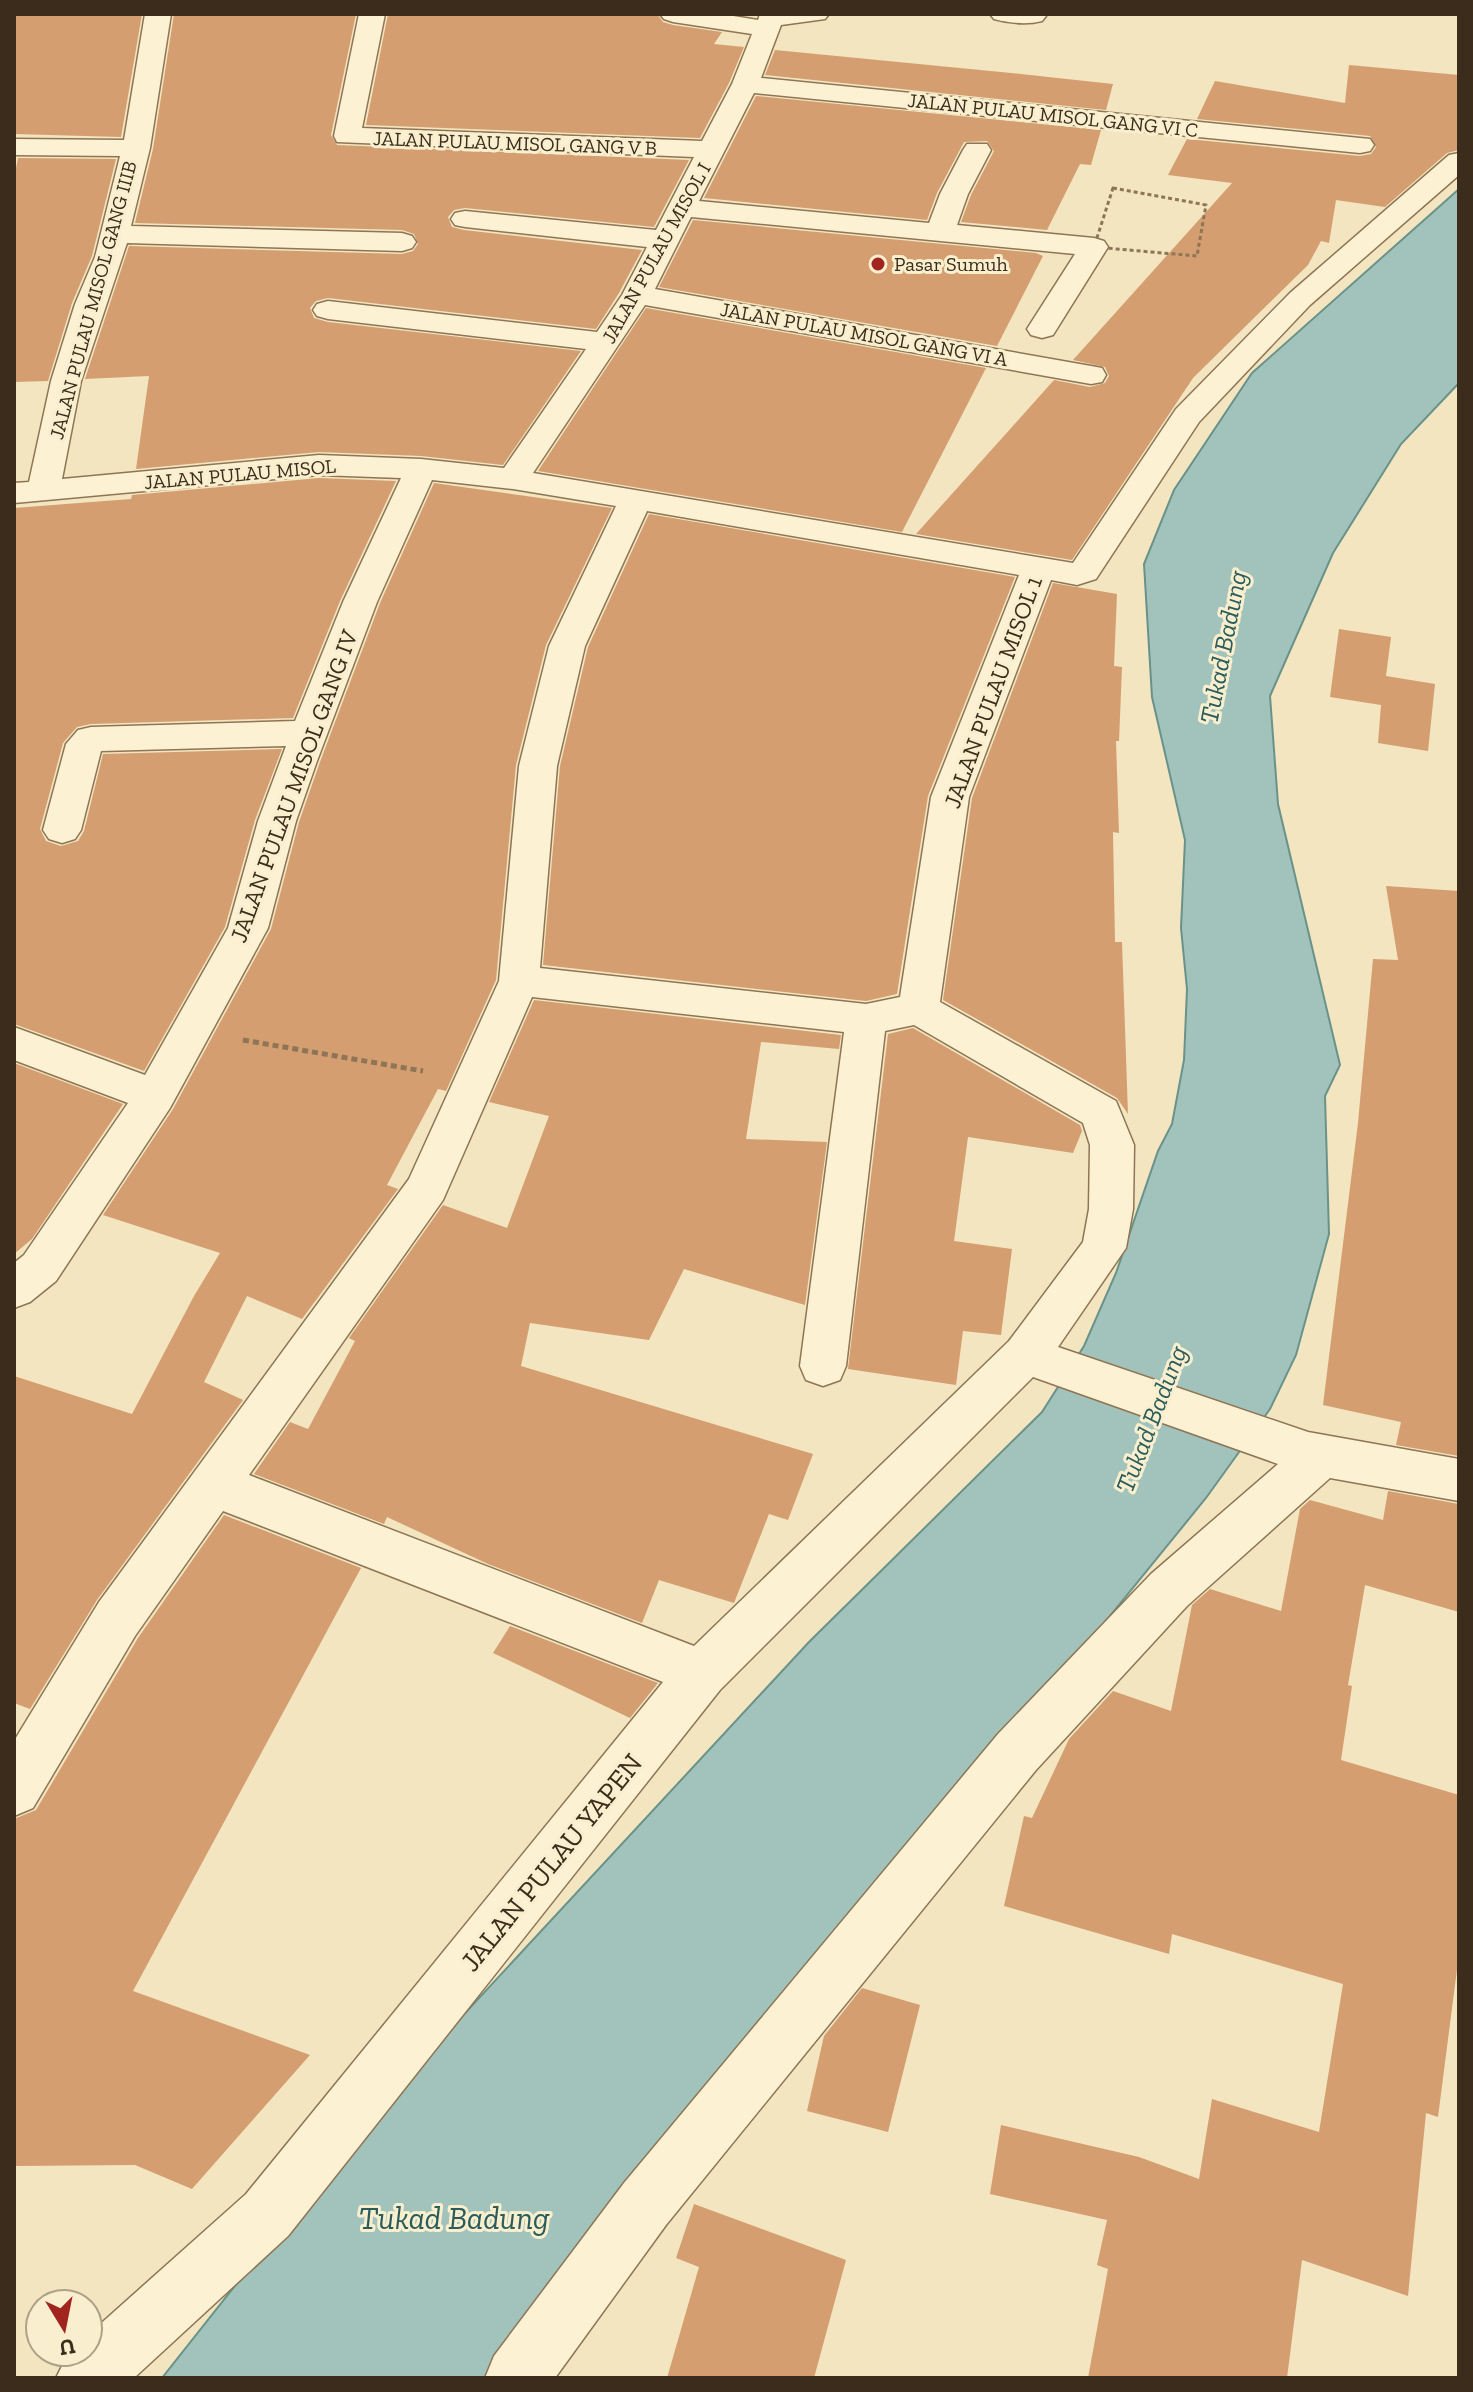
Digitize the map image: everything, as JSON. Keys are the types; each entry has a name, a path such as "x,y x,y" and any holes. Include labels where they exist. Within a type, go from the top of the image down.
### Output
{"street":[{"name":"JALAN PULAU MISOL GANG IIIB","path":"29,492 114,234 136,148 158,14"},
{"name":"JALAN PULAU MISOL GANG V B","path":"372,14 347,136 713,150"},
{"path":"673,14 771,20 816,14"},
{"path":"1003,14 1033,16"},
{"name":"JALAN PULAU MISOL I","path":"513,479 637,295 713,150 771,20"},
{"name":"JALAN PULAU MISOL GANG VI C","path":"745,84 1360,145"},
{"path":"14,147 136,148"},
{"path":"940,233 954,194 977,150"},
{"name":"JALAN PULAU MISOL 1","path":"513,479 1077,574 1084,572 1187,416 1300,299 1459,161"},
{"path":"682,208 1094,247 1042,329"},
{"path":"465,219 666,240"},
{"path":"114,234 402,242"},
{"name":"JALAN PULAU MISOL GANG VI A","path":"637,295 1091,375"},
{"path":"328,310 608,342"},
{"name":"JALAN PULAU MISOL","path":"29,492 309,466 421,469 513,479"},
{"name":"JALAN PULAU MISOL GANG IV","path":"14,1289 40,1268 155,1096 248,928 277,821 310,733 360,602 421,469"},
{"path":"14,1790 117,1619 427,1188 519,981 538,766 567,646 636,499"},
{"name":"JALAN PULAU MISOL 1","path":"919,1009 950,797 1039,566"},
{"path":"62,830 84,744 91,739 310,733"},
{"path":"519,981 866,1019 919,1009 1101,1113 1112,1145 1111,1209 1104,1248 1045,1361 1315,1454 1459,1480"},
{"path":"823,1366 866,1019"},
{"path":"14,1043 155,1096"},
{"name":"JALAN PULAU YAPEN","path":"87,2378 267,2215 702,1673 1045,1361"},
{"path":"516,2378 645,2204 1017,1752 1169,1590 1315,1454"},
{"path":"210,1487 234,1491 702,1673"}],"path":[{"path":"1113,188 1206,205 1197,256 1094,247 1113,188"},
{"path":"192,1032 475,1080"}],"water":[{"name":"Tukad Badung","path":"1459,189 1459,383 1401,444 1333,553 1270,696 1278,804 1340,1065 1325,1096 1329,1234 1296,1355 1270,1409 1206,1498 490,2378 162,2378 366,2120 809,1642 1042,1412 1084,1346 1116,1273 1158,1151 1172,1124 1184,1060 1187,989 1181,928 1185,840 1152,697 1144,564 1174,490 1252,373"}],"building":[{"path":"14,14 142,14 121,137 14,134"},
{"path":"174,14 356,14 331,135 337,145 689,160 654,227 465,208 454,210 448,217 452,227 464,230 642,250 596,329 328,298 316,301 310,308 314,318 328,322 581,351 503,465 421,456 319,452 136,469 149,376 85,379 129,246 402,254 413,251 418,244 414,234 402,230 135,223 153,149"},
{"path":"388,14 658,15 663,22 673,25 722,32 714,44 744,47 700,138 366,125"},
{"path":"775,50 1113,84 1106,110 765,75"},
{"path":"1349,65 1459,75 1459,150 1447,153 1385,207 1336,200 1329,243 1321,241 1308,265 1193,378 1072,560 916,534 1054,380 1090,387 1105,383 1109,376 1105,367 1073,360 1232,183 1168,175 1187,139 1360,156 1371,154 1376,147 1370,136 1197,119 1215,81 1345,103"},
{"path":"756,96 1101,130 1091,165 1080,164 1047,230 961,222 994,151 987,141 964,142 937,193 927,220 704,198"},
{"path":"18,158 116,159 92,256 72,303 48,381 14,382 14,178"},
{"path":"693,220 1043,256 997,346 659,287"},
{"path":"646,308 986,368 902,532 538,471"},
{"path":"319,478 396,481 340,601 293,718 91,724 77,727 63,743 40,829 46,841 61,846 78,841 84,831 103,754 282,749 255,820 225,927 144,1071 14,1024 14,508 131,499 132,495"},
{"path":"434,483 612,508 546,645 516,765 496,980 446,1091 438,1089 387,1185 398,1189 302,1319 247,1296 204,1382 243,1400 97,1600 30,1709 14,1703 14,1376 132,1414 220,1253 103,1215 173,1109 271,929 299,822 320,762 380,603"},
{"path":"649,514 1015,577 928,796 897,994 866,1001 543,965 560,766 588,647"},
{"path":"1053,583 1117,594 1114,666 1122,667 1119,741 1116,741 1119,833 1113,832 1115,942 1122,942 1128,1114 1117,1098 943,1000 972,798"},
{"path":"1339,629 1391,637 1386,676 1435,684 1428,751 1378,743 1381,705 1330,697"},
{"path":"1386,886 1459,891 1459,1456 1396,1445 1401,1422 1323,1405 1358,1123 1373,959 1398,960"},
{"path":"534,1000 841,1035 839,1049 761,1042 746,1139 827,1142 805,1305 684,1269 649,1340 530,1323 521,1366 813,1454 788,1520 769,1514 734,1603 659,1580 642,1623 488,1564 387,1517 384,1524 254,1474 290,1422 308,1429 355,1341 349,1338 443,1205 507,1228 549,1116 489,1102"},
{"path":"913,1028 1080,1125 1082,1131 1073,1153 968,1137 954,1241 1012,1249 1001,1335 963,1331 956,1385 848,1369 888,1034"},
{"path":"14,1063 123,1104 32,1239 14,1254"},
{"path":"1388,1491 1459,1504 1459,1612 1365,1585 1348,1685 1352,1686 1341,1760 1459,1795 1459,1954 1438,2117 1426,2113 1408,2296 1302,2260 1287,2378 1088,2378 1108,2269 1097,2265 1107,2220 990,2194 1001,2125 1139,2157 1199,2179 1212,2099 1319,2132 1343,1984 1172,1934 1169,1954 1004,1906 1024,1816 1032,1818 1069,1739 1113,1691 1171,1711 1192,1605 1210,1589 1281,1611 1300,1509 1310,1500 1383,1520"},
{"path":"224,1515 361,1568 133,1991 310,2055 192,2189 135,2165 14,2166 14,1819 36,1810 138,1638"},
{"path":"510,1626 658,1683 630,1718 493,1653"},
{"path":"862,1988 920,2005 888,2132 807,2111 824,2036"},
{"path":"694,2204 846,2260 814,2378 667,2378 699,2267 676,2258"}],"place":[{"name":"Pasar Sumuh","path":"878,264"}]}
